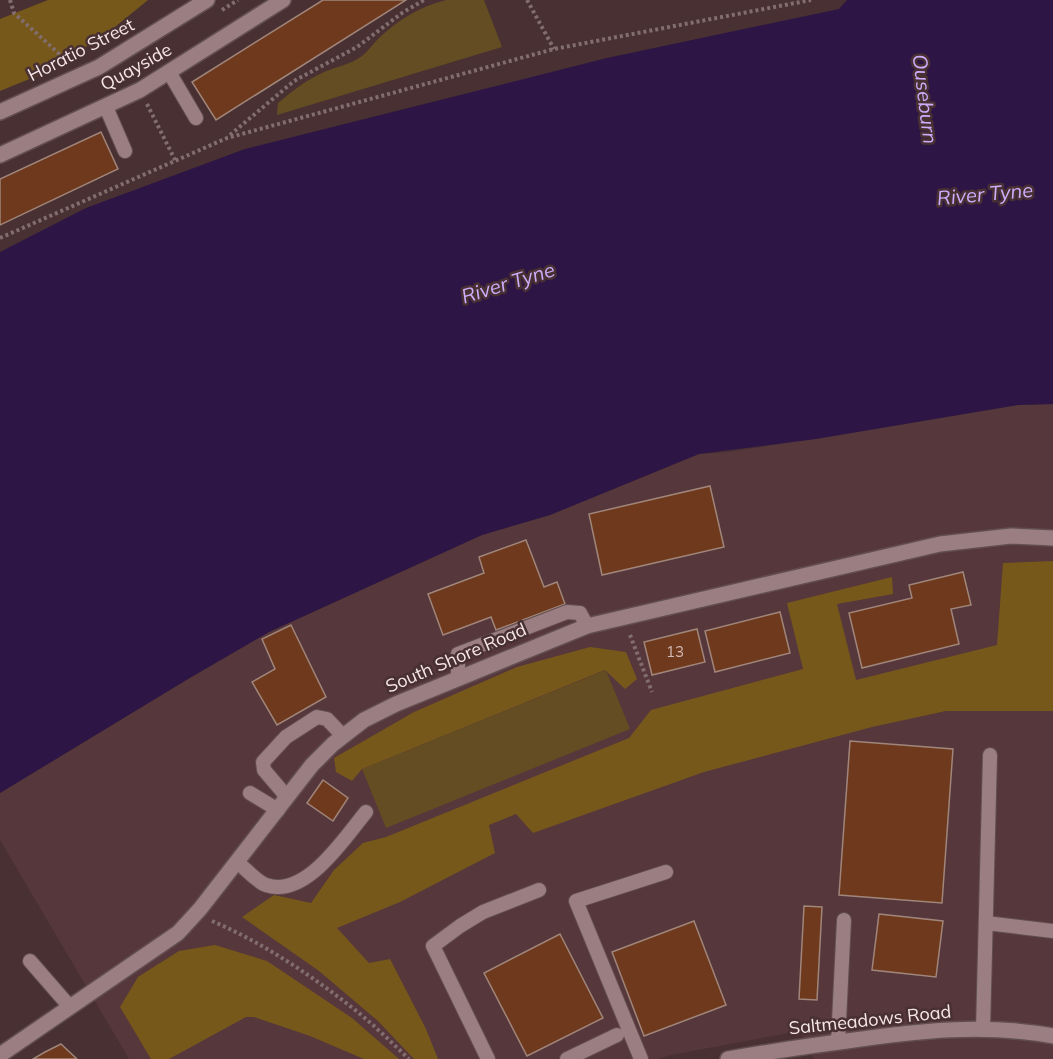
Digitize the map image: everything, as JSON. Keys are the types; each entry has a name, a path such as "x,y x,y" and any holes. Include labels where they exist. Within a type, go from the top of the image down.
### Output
{"street":[{"name":"Horatio Street","path":"0,112 99,67 207,0"},
{"name":"Quayside","path":"0,154 140,90 283,0"},
{"name":"South Shore Road","path":"0,1055 178,933 237,862 312,765 364,720 396,704 587,626 940,544 1011,536 1053,537"},
{"name":"Saltmeadows Road","path":"728,1059 777,1055 838,1042 945,1029 1028,1031 1053,1036"}],"lane":[{"path":"170,72 196,118"},
{"path":"106,106 125,151"},
{"path":"458,678 458,654 485,643 567,612 580,613 587,626"},
{"path":"287,797 264,770 263,762 285,737 317,717 327,719 343,736"},
{"path":"983,1030 990,755"},
{"path":"249,793 278,810"},
{"path":"237,862 266,885 287,886 317,871 366,812"},
{"path":"641,1059 576,901 666,872"},
{"path":"488,1059 433,946 483,912 539,890"},
{"path":"838,1042 844,920"},
{"path":"986,923 1053,931"},
{"path":"30,961 70,1007"},
{"path":"567,1059 588,1054 617,1035"}],"path":[{"path":"10,0 14,13 66,60 58,64"},
{"path":"227,138 294,81 357,47 402,13 424,0"},
{"path":"527,0 554,49"},
{"path":"0,238 227,138 554,49 811,0"},
{"path":"140,90 175,160"},
{"path":"624,617 652,692"},
{"path":"195,914 244,935 297,968 351,1006 409,1059"}],"shaded area":[{"path":"48,0 148,0 99,40 52,64 54,69 0,91 0,19"},
{"path":"446,0 484,0 502,47 277,115 278,103 304,83 357,59 401,20 427,6"},
{"path":"1053,404 1053,1059 814,1059 800,1031 658,1059 129,1059 0,840 0,793 269,632 482,535 550,515 699,454 730,452 1018,405"},
{"path":"1053,561 1053,711 946,711 872,727 704,772 533,833 516,814 489,825 495,853 400,902 337,928 369,963 390,959 426,1029 438,1059 414,1059 378,1021 319,971 242,917 274,895 311,903 334,870 363,843 386,837 629,738 651,710 803,669 787,603 892,577 893,594 837,604 856,680 997,645 1003,563"},
{"path":"590,647 626,652 637,679 625,689 605,670 362,769 352,781 336,772 334,758 414,712 517,667"},
{"path":"606,670 630,729 386,828 362,769"},
{"path":"215,945 267,961 352,1018 399,1059 364,1059 310,1036 254,1017 246,1017 169,1059 151,1059 120,1007 138,977 179,951"}],"water":[{"path":"847,0 1053,0 1053,404 1018,405 816,439 699,454 550,515 482,535 269,632 0,793 0,252 86,208 245,149 607,58 839,9"}],"building":[{"path":"323,0 406,0 216,120 192,82"},
{"path":"101,132 118,169 0,225 0,179"},
{"path":"710,486 724,547 602,575 589,514"},
{"path":"526,540 544,587 557,582 565,604 496,630 491,617 443,635 428,594 484,573 479,557"},
{"path":"963,572 971,605 951,609 959,644 862,668 849,613 912,598 909,585"},
{"path":"780,612 790,653 715,672 705,631"},
{"path":"291,625 326,697 277,725 252,682 275,669 262,639"},
{"path":"697,629 705,662 652,675 644,642"},
{"path":"850,741 953,749 942,903 839,895"},
{"path":"323,780 348,798 333,821 307,803"},
{"path":"804,906 822,907 817,1000 799,999"},
{"path":"879,914 943,921 936,977 872,970"},
{"path":"694,921 726,1005 644,1036 612,952"},
{"path":"560,934 603,1018 527,1056 484,973"},
{"path":"61,1044 77,1059 33,1059 45,1052"}],"water label":[{"name":"Ouseburn","path":"925,99"},
{"name":"River Tyne","path":"985,194"},
{"name":"River Tyne","path":"508,283"}]}
